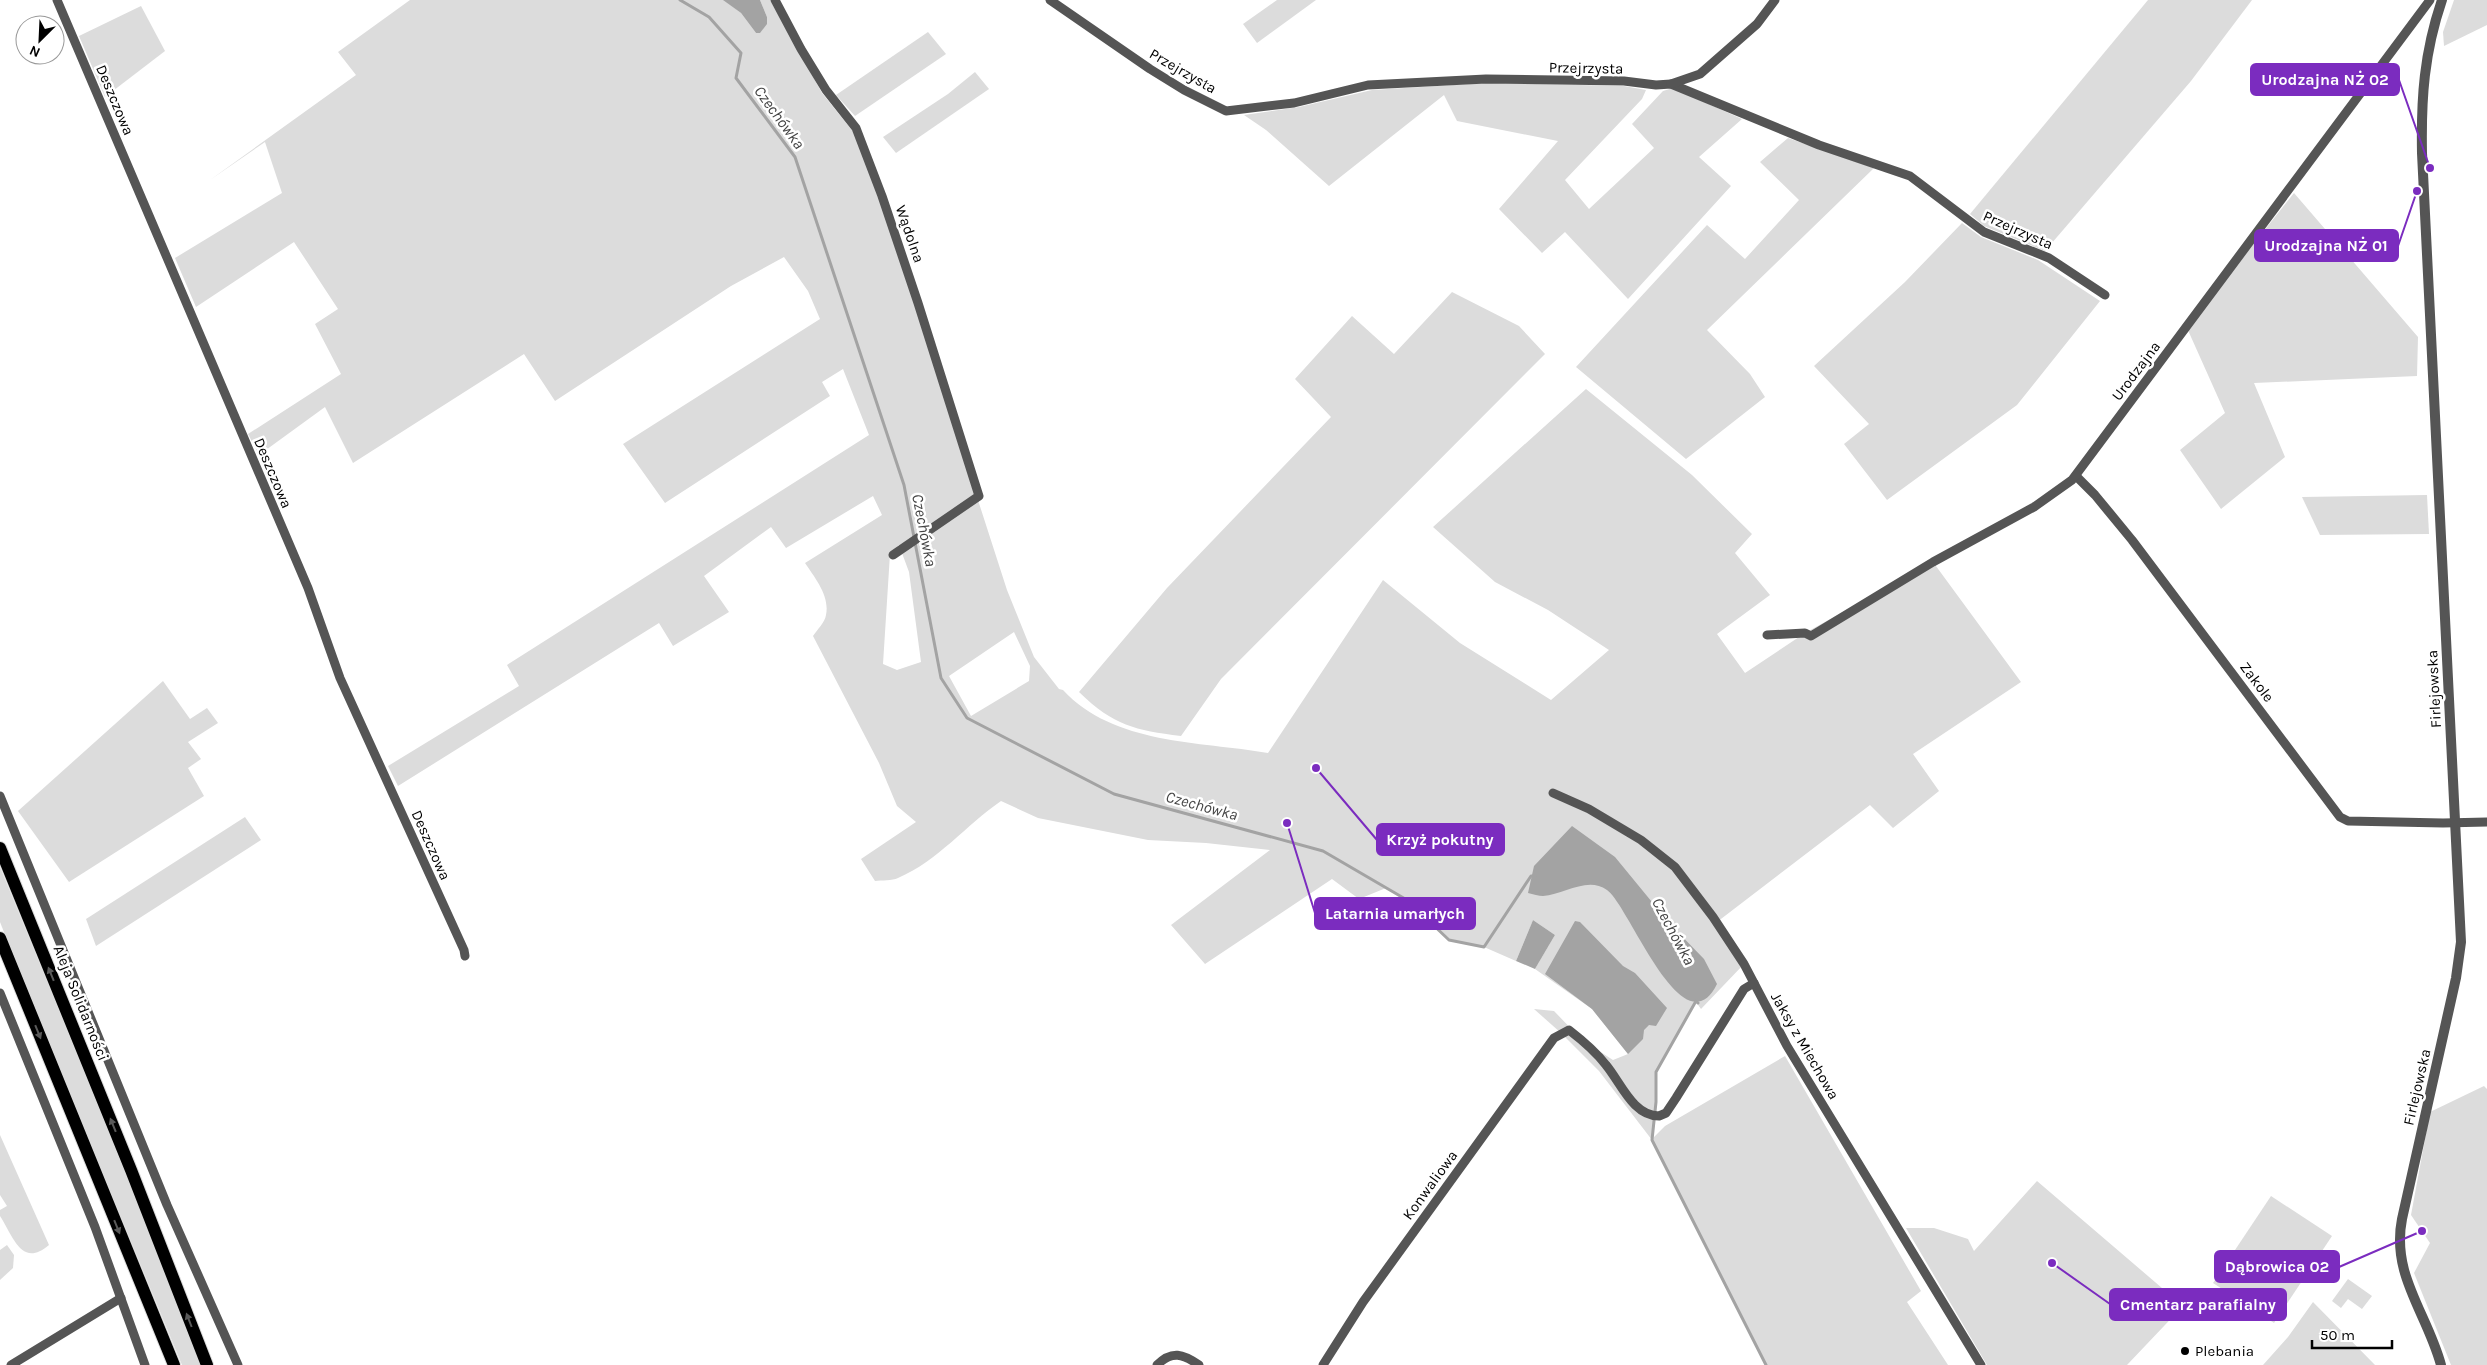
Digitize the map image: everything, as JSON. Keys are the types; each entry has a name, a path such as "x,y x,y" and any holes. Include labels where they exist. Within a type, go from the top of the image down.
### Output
{"main road":[{"name":"Aleja Solidarności","path":"0,848 131,1170 207,1365"},
{"path":"0,938 174,1365"}],"street":[{"name":"Deszczowa","path":"57,0 304,579 340,678 464,950 465,956"},
{"name":"Wądolna","path":"775,0 801,49 826,90 856,128 882,196 918,303 979,496 926,530 893,555"},
{"name":"Przejrzysta","path":"1050,0 1150,69 1226,112 1294,103 1368,85 1486,78 1671,84 1819,145 1910,176 1984,232 2049,258 2105,295"},
{"path":"1671,84 1700,74 1756,24 1775,0"},
{"name":"Urodzajna","path":"1767,635 1805,633 1812,636 1933,562 2034,507 2076,476 2430,0"},
{"name":"Firlejowska","path":"2441,1365 2405,1278 2399,1245 2402,1218 2460,957 2461,922 2421,113 2426,56 2442,0"},
{"name":"Zakole","path":"2076,476 2095,495 2132,540 2340,817 2348,821 2456,823"},
{"name":"Jaksy z Miechowa","path":"1553,792 1589,809 1622,828 1675,868 1713,917 1744,964 1787,1046 1981,1365"},
{"path":"0,796 160,1188 238,1365"},
{"path":"2456,823 2487,822"},
{"name":"Konwaliowa","path":"1323,1365 1363,1302 1554,1038 1569,1030 1605,1063 1634,1104 1644,1113 1659,1116 1666,1113 1744,988 1754,984"},
{"path":"0,993 95,1227 145,1365"},
{"path":"11,1365 121,1298"},
{"path":"1157,1365 1171,1355 1187,1357 1199,1365"}],"shaded area":[{"path":"410,0 724,0 741,13 756,33 767,17 760,0 770,0 822,93 855,134 896,246 1007,590 1034,657 1059,689 1063,690 1084,708 1107,721 1132,731 1159,738 1268,753 1383,580 1460,643 1551,700 1609,650 1548,610 1495,582 1433,527 1586,389 1692,475 1752,534 1735,553 1770,595 1717,634 1745,673 1805,633 1933,562 2021,682 1913,754 1939,791 1893,828 1870,805 1717,922 1744,964 1701,1009 1696,1002 1656,1072 1656,1102 1652,1139 1665,1126 1785,1056 1921,1291 1907,1302 1948,1365 1766,1365 1652,1140 1599,1071 1534,1009 1554,1011 1582,1040 1613,1060 1628,1054 1592,1009 1535,969 1555,935 1533,920 1516,961 1484,947 1449,940 1407,900 1386,888 1359,899 1332,879 1205,964 1171,925 1270,850 1206,843 1148,840 1038,818 1001,801 939,852 912,871 896,879 875,881 861,859 916,822 897,806 879,763 813,636 824,620 827,608 824,594 805,563 882,515 873,496 786,548 771,527 704,576 729,612 673,646 659,623 398,786 388,766 519,686 507,665 869,435 843,369 822,382 830,396 665,503 623,444 820,319 808,291 784,257 731,286 555,401 524,354 353,463 325,407 259,455 248,434 341,374 315,324 338,309 294,242 196,307 175,258 282,193 265,142 210,180 356,75 338,52","holes":["899,545 909,572 921,662 897,670 883,664 890,554","1014,632 1030,666 1029,681 971,716 949,676"]},
{"path":"1277,0 1316,0 1257,43 1243,24"},
{"path":"2148,0 2252,0 2191,81 2045,251 1984,226 1970,214"},
{"path":"2454,0 2487,0 2487,25 2444,46 2443,32"},
{"path":"141,6 165,51 105,97 79,36"},
{"path":"928,32 946,54 855,116 836,95"},
{"path":"975,72 989,89 896,153 883,137 948,94"},
{"path":"1487,83 1624,86 1646,90 1642,99 1565,180 1589,209 1654,148 1632,124 1663,91 1673,88 1742,119 1699,157 1731,186 1628,299 1565,232 1542,253 1499,209 1558,141 1457,121 1444,95 1329,186 1266,130 1244,115 1299,107 1372,90"},
{"path":"1788,138 1874,168 1707,330 1750,374 1765,397 1686,459 1576,367 1707,225 1745,259 1799,200 1760,162"},
{"path":"2294,193 2418,337 2417,376 2254,383 2285,457 2221,509 2180,450 2225,413 2187,328"},
{"path":"1962,223 1981,237 2038,260 2100,301 2017,405 1887,500 1844,444 1869,424 1814,366 1905,282"},
{"path":"1452,292 1519,326 1545,354 1221,679 1181,736 1151,731 1126,724 1103,712 1079,692 1167,588 1331,417 1295,379 1352,316 1394,354"},
{"path":"2427,495 2429,534 2320,535 2302,497"},
{"path":"163,681 190,719 207,708 218,723 188,742 201,759 188,768 204,796 69,882 18,811"},
{"path":"245,817 261,840 96,946 86,919"},
{"path":"0,867 126,1173 201,1365 182,1365 18,968 0,922"},
{"path":"2484,1086 2487,1089 2487,1365 2451,1365 2414,1273 2430,1243 2411,1215 2430,1112"},
{"path":"0,1135 49,1245 40,1251 25,1252 15,1241 0,1216 0,1210 7,1206 0,1195"},
{"path":"2037,1181 2183,1306 2127,1365 1987,1365 1906,1228 1934,1228 1968,1239 1974,1251"},
{"path":"2271,1196 2332,1236 2274,1323 2213,1283"},
{"path":"7,1245 14,1255 13,1268 0,1280 0,1250"},
{"path":"2348,1279 2372,1296 2362,1309 2348,1299 2341,1308 2332,1301"},
{"path":"2313,1302 2375,1365 2263,1365 2288,1337"}],"water":[{"path":"723,0 760,0 767,17 767,24 760,33 756,33 741,13"},
{"path":"1572,826 1615,857 1670,924 1704,959 1717,984 1703,1000 1689,1000 1673,988 1658,968 1617,901 1607,890 1599,886 1583,885 1551,895 1543,896 1528,893 1534,866"},
{"path":"1533,920 1555,935 1535,969 1516,961"},
{"path":"1575,921 1580,922 1623,966 1635,973 1667,1008 1656,1026 1649,1025 1644,1030 1643,1039 1628,1054 1592,1009 1545,974"}],"waterway":[{"name":"Czechówka","path":"680,0 709,17 741,53 736,78 795,157 904,485 941,678 967,718 1114,794 1323,851 1407,900 1449,940 1484,947 1531,876 1535,876"},
{"name":"Czechówka","path":"1698,1003 1696,1001 1656,1072 1656,1102 1652,1140 1766,1365"}],"place":[{"name":"Urodzajna NŻ 02","path":"2430,168"},
{"name":"Urodzajna NŻ 01","path":"2417,191"},
{"name":"Krzyż pokutny","path":"1316,768"},
{"name":"Latarnia umarłych","path":"1287,823"},
{"name":"Dąbrowica 02","path":"2422,1231"},
{"name":"Cmentarz parafialny","path":"2052,1263"},
{"name":"Plebania","path":"2185,1351"}]}
